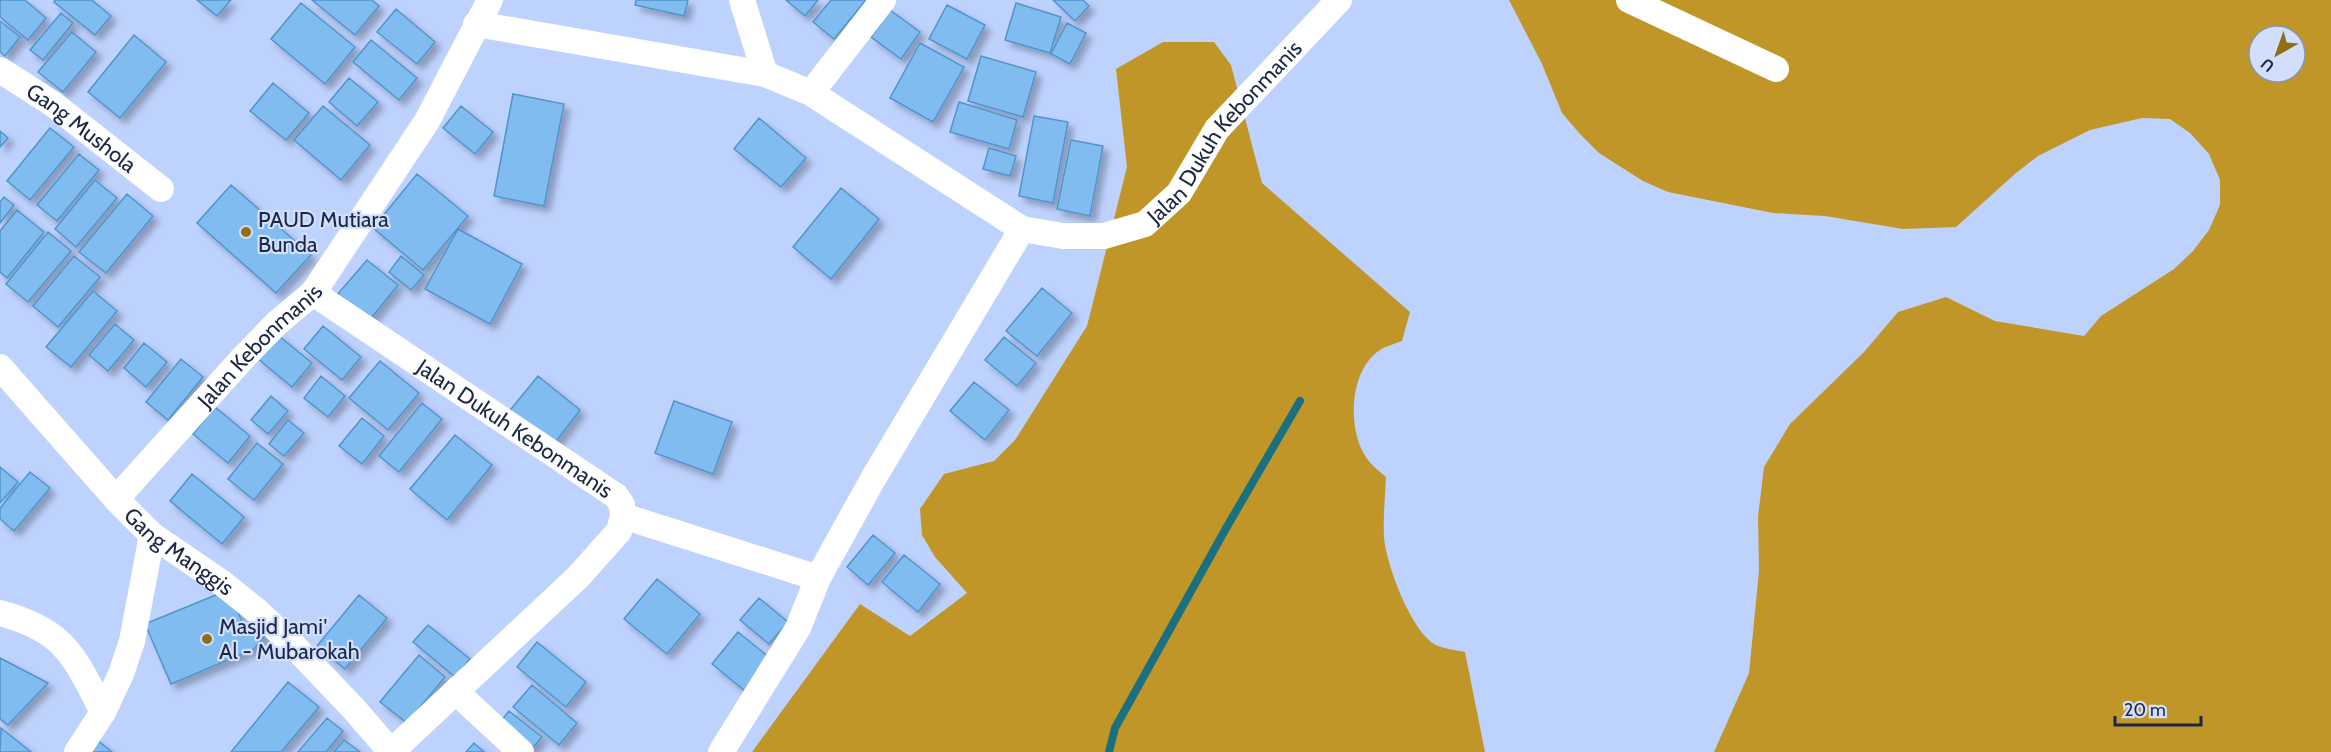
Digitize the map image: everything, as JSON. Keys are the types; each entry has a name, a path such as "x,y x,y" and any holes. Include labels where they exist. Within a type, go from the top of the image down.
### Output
{"street":[{"path":"476,24 490,0"},
{"path":"742,0 765,74"},
{"path":"811,93 883,0"},
{"name":"Jalan Dukuh Kebonmanis","path":"476,24 765,74 811,93 1022,229 1064,236 1104,236 1145,224 1179,193 1217,129 1339,0"},
{"path":"1629,0 1776,69"},
{"name":"Jalan Kebonmanis","path":"116,499 243,358 278,323 313,293 426,121 476,24"},
{"name":"Gang Mushola","path":"0,70 53,104 160,189"},
{"path":"721,752 798,628 818,578 873,479 1022,229"},
{"name":"Jalan Dukuh Kebonmanis","path":"313,293 616,496 622,505 623,516 619,531 578,577 457,693 391,752"},
{"name":"Gang Manggis","path":"0,367 116,499 152,535 257,611 290,642 391,752"},
{"path":"623,516 818,578"},
{"path":"77,752 103,712 121,674 132,641 152,535"},
{"path":"0,613 24,620 58,639 77,661 103,712"},
{"path":"457,693 520,752"}],"shaded area":[{"path":"1509,0 2331,0 2331,752 1714,752 1749,673 1759,571 1758,517 1764,467 1790,424 1864,352 1898,312 1946,297 1995,321 2084,336 2101,316 2174,269 2193,251 2209,230 2220,205 2220,180 2209,154 2190,133 2170,119 2142,118 2090,130 2038,156 1956,227 1903,229 1825,216 1773,213 1668,192 1643,181 1599,153 1562,113 1542,64"},
{"path":"1163,42 1214,42 1231,65 1262,183 1410,312 1402,341 1380,350 1362,371 1354,400 1356,431 1366,457 1386,477 1384,537 1390,564 1402,598 1410,614 1428,639 1438,646 1465,652 1485,752 752,752 860,604 910,636 967,593 935,557 922,535 920,509 944,474 994,461 1015,440 1087,326 1127,167 1116,69"}],"building":[{"path":"0,0 25,0 46,18 28,40 0,17"},
{"path":"55,0 92,0 111,16 95,35 54,2"},
{"path":"197,0 231,0 217,16"},
{"path":"312,0 372,0 379,6 355,35"},
{"path":"636,0 688,0 684,16 635,5"},
{"path":"786,0 818,0 805,16"},
{"path":"831,0 866,0 834,39 813,22"},
{"path":"1053,0 1083,0 1089,6 1075,21"},
{"path":"301,3 355,47 325,84 271,39"},
{"path":"1016,3 1061,17 1050,53 1005,40"},
{"path":"947,5 985,25 967,59 929,39"},
{"path":"396,9 435,42 417,64 377,32"},
{"path":"890,10 920,32 901,59 871,37"},
{"path":"61,13 73,23 43,60 30,50"},
{"path":"0,21 20,37 5,56 0,52"},
{"path":"1067,23 1086,33 1070,64 1051,54"},
{"path":"72,32 96,52 63,92 38,72"},
{"path":"134,35 166,62 120,118 88,92"},
{"path":"371,40 417,78 399,100 353,62"},
{"path":"920,43 964,67 933,122 890,98"},
{"path":"981,56 1036,72 1023,117 968,101"},
{"path":"349,78 378,102 357,126 329,102"},
{"path":"273,83 309,113 286,140 250,111"},
{"path":"513,94 564,104 544,206 494,196"},
{"path":"959,102 1017,120 1009,149 950,132"},
{"path":"323,106 370,145 341,180 294,140"},
{"path":"461,106 493,132 475,154 443,128"},
{"path":"1034,116 1068,122 1053,203 1019,196"},
{"path":"759,118 806,158 781,187 734,149"},
{"path":"50,128 74,147 30,200 7,181"},
{"path":"0,131 8,138 0,147"},
{"path":"1071,140 1103,146 1090,216 1057,209"},
{"path":"989,148 1016,156 1010,176 983,169"},
{"path":"79,154 99,170 57,221 37,205"},
{"path":"417,174 468,216 423,270 373,228"},
{"path":"95,180 117,198 76,247 55,229"},
{"name":"PAUD Mutiara Bunda","path":"231,185 311,255 276,293 197,223"},
{"path":"841,188 879,219 831,279 793,247"},
{"path":"127,194 153,216 106,273 79,252"},
{"path":"4,197 14,205 0,223 0,202"},
{"path":"17,210 44,232 7,278 0,272 0,231"},
{"path":"458,229 522,264 490,324 425,289"},
{"path":"48,232 71,251 28,302 6,284"},
{"path":"74,256 100,277 58,327 33,306"},
{"path":"401,256 424,275 411,290 389,272"},
{"path":"367,260 398,285 368,322 337,295"},
{"path":"1042,288 1072,313 1037,356 1006,331"},
{"path":"93,291 117,311 71,367 46,347"},
{"path":"115,324 134,340 108,371 89,355"},
{"path":"323,326 361,357 342,380 304,349"},
{"path":"278,335 312,363 292,387 258,359"},
{"path":"1004,337 1036,363 1017,386 985,360"},
{"path":"144,343 167,362 146,387 124,368"},
{"path":"181,359 203,377 168,420 146,402"},
{"path":"380,361 419,393 388,430 349,398"},
{"path":"321,376 345,396 328,417 304,398"},
{"path":"538,376 580,410 550,449 507,414"},
{"path":"974,382 1009,410 985,440 950,411"},
{"path":"271,396 288,411 268,434 251,420"},
{"path":"674,401 732,422 713,474 655,453"},
{"path":"422,403 442,419 399,472 379,456"},
{"path":"215,407 250,436 228,463 193,434"},
{"path":"362,418 384,436 362,464 339,446"},
{"path":"288,420 304,433 284,456 269,444"},
{"path":"455,435 492,465 447,520 410,489"},
{"path":"257,443 283,464 254,500 228,479"},
{"path":"0,467 18,482 0,503"},
{"path":"30,472 50,488 14,531 0,519 0,508"},
{"path":"192,474 244,517 222,544 170,501"},
{"path":"873,535 895,553 868,585 847,567"},
{"path":"904,555 940,584 918,612 882,582"},
{"path":"657,579 700,614 667,654 624,619"},
{"name":"Masjid Jami' Al - Mubarokah","path":"228,590 245,628 254,618 269,631 254,649 171,684 145,624"},
{"path":"359,595 387,618 345,669 317,646"},
{"path":"759,598 788,622 769,644 740,620"},
{"path":"428,625 470,659 455,677 413,642"},
{"path":"738,632 771,659 745,691 712,664"},
{"path":"537,642 586,682 566,707 517,667"},
{"path":"419,655 445,677 407,723 380,702"},
{"path":"0,658 48,683 8,725 0,719"},
{"path":"288,682 319,707 281,752 231,752"},
{"path":"532,685 577,723 559,745 513,707"},
{"path":"509,711 542,737 529,752 496,727"},
{"path":"327,718 343,731 326,752 298,752"},
{"path":"1,728 31,752 0,752"},
{"path":"96,739 112,752 86,752"},
{"path":"344,740 360,752 334,752"},
{"path":"474,743 484,752 466,752"}],"waterway":[{"path":"1109,752 1115,728 1300,401"}],"place":[{"name":"PAUD Mutiara Bunda","path":"246,232"},
{"name":"Masjid Jami' Al - Mubarokah","path":"207,639"}]}
